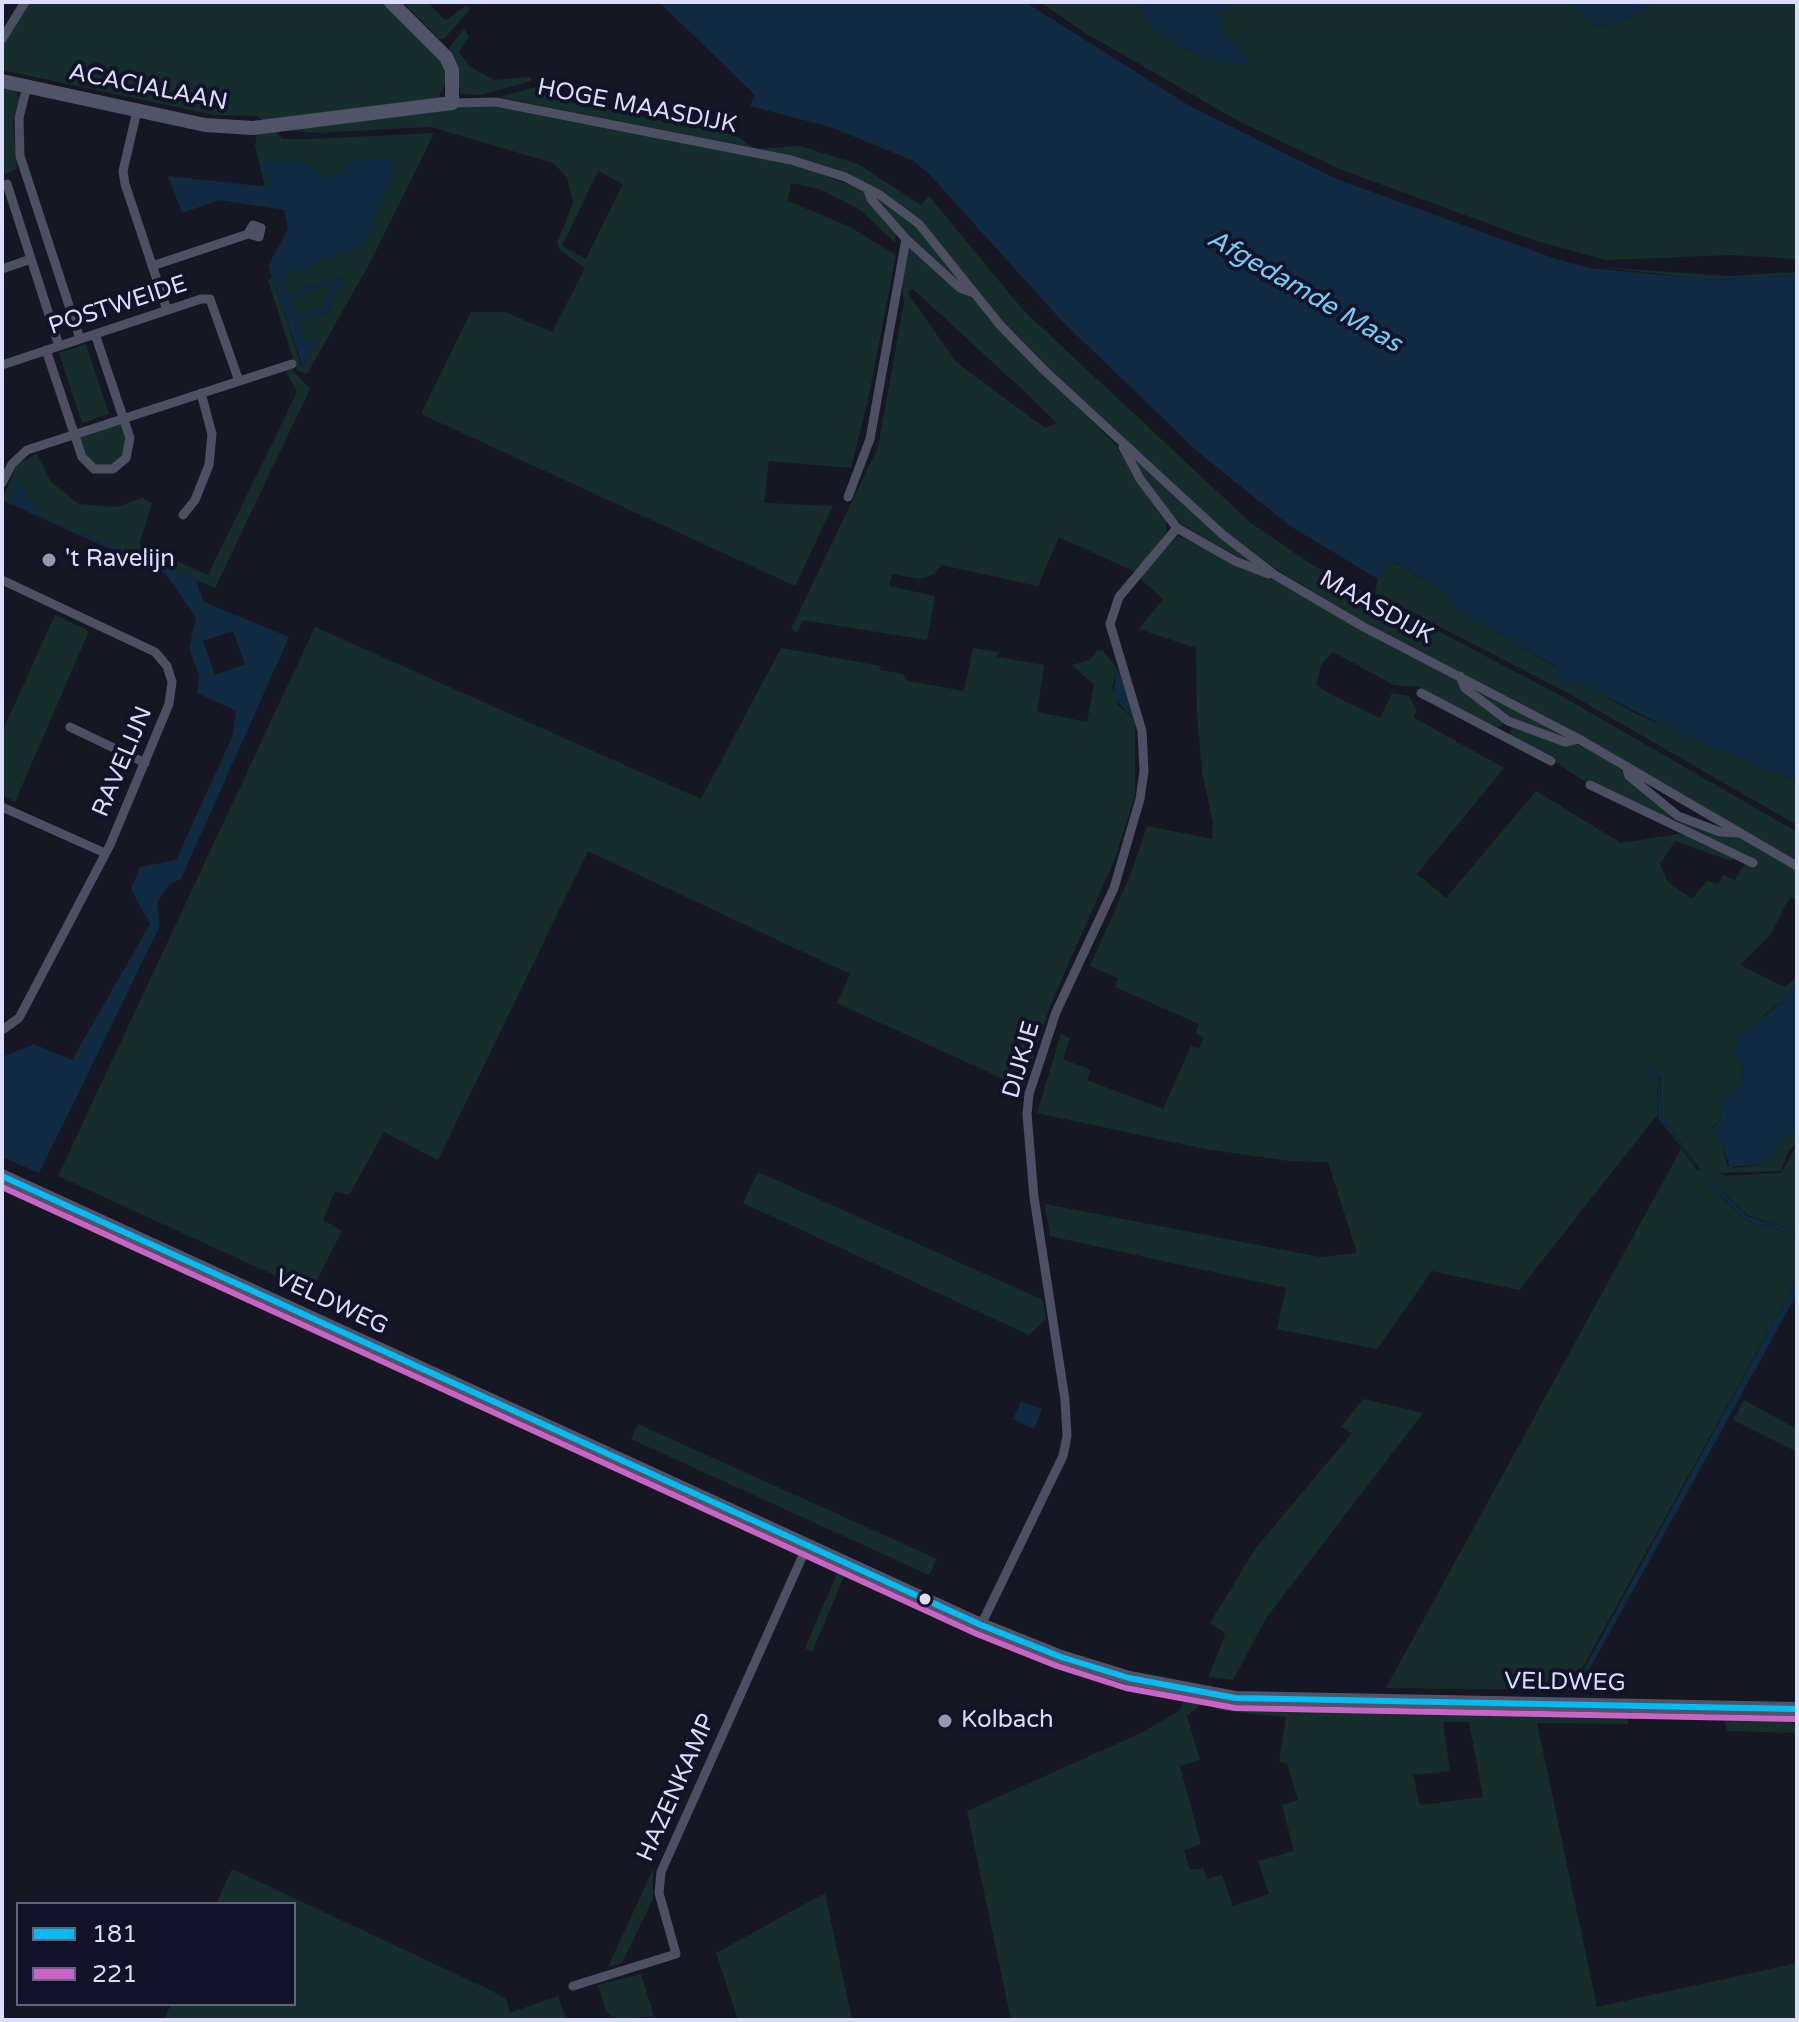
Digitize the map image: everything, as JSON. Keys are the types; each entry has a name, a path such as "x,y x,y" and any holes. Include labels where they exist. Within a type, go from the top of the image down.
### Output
{"street":[{"path":"2,39 25,2"},
{"path":"391,2 446,57 452,70 452,103"},
{"name":"ACACIALAAN","path":"2,81 205,125 253,128 452,103"},
{"path":"27,86 19,128 23,170 80,339"},
{"name":"HOGE MAASDIJK","path":"452,103 496,102 779,158 826,170 867,188"},
{"path":"137,111 123,171 167,310"},
{"path":"23,170 5,185 59,346"},
{"path":"848,497 870,439 906,239 871,199 867,188"},
{"name":"MAASDIJK","path":"867,188 919,224 1000,325 1122,444 1222,534 1275,575 1579,739 1797,866"},
{"path":"152,266 248,234"},
{"name":"MAASDIJK","path":"906,239 960,288 974,293"},
{"path":"28,248 47,242"},
{"path":"2,269 54,262"},
{"name":"POSTWEIDE","path":"2,365 167,310 210,299 239,381"},
{"path":"46,350 85,462 94,469 113,469 122,463 130,450 123,418 95,334"},
{"path":"2,483 12,464 27,450 292,364"},
{"path":"183,515 195,500 209,465 212,434 201,393"},
{"name":"MAASDIJK","path":"1122,444 1140,479 1177,528 1257,571 1275,575"},
{"name":"DIJKJE","path":"981,1625 1063,1456 1067,1436 1065,1400 1034,1197 1027,1114 1029,1094 1056,1012 1114,888 1140,799 1144,771 1142,731 1110,624 1119,597 1177,528"},
{"name":"RAVELIJN","path":"2,580 161,658 170,673 172,691 145,763 105,853 19,1018 2,1030"},
{"name":"MAASDIJK","path":"1460,676 1465,688 1508,721 1565,742 1579,739"},
{"path":"1421,693 1551,761"},
{"path":"1502,734 1508,721"},
{"path":"70,727 145,763"},
{"name":"MAASDIJK","path":"1626,766 1629,776 1675,820 1720,832 1740,833"},
{"name":"MAASDIJK","path":"1590,785 1675,820 1753,863"},
{"path":"2,807 105,853"},
{"name":"VELDWEG","path":"2,1176 981,1625 1061,1657 1129,1678 1235,1698 1797,1709"},
{"name":"HAZENKAMP","path":"573,1986 676,1954 659,1893 661,1872 808,1544"}],"green space":[{"path":"25,2 389,2 433,46 447,72 446,83 437,100 263,120 257,116 214,115 2,70 2,45 16,26"},
{"path":"403,2 428,2 445,21 465,6 471,8 445,38 439,39"},
{"path":"1040,2 1135,2 1154,29 1180,47 1219,63 1247,59 1227,37 1219,17 1218,11 1236,10 1220,2 1569,2 1597,28 1644,13 1653,2 1794,2 1797,10 1797,259 1732,255 1606,260 1536,241 1342,170 1240,122 1087,34"},
{"path":"464,29 469,37 459,52 470,67 494,80 531,77 531,81 480,95 461,94 449,48"},
{"path":"2,84 15,87 19,99 13,121 17,169 2,176"},
{"path":"540,86 554,99 734,135 756,149 800,146 858,164 921,205 929,196 1023,310 1251,523 1311,564 1565,698 1797,832 1797,861 1568,728 1364,622 1271,566 1225,531 1047,368 1002,323 921,222 882,191 846,173 792,157 499,97"},
{"path":"468,105 501,106 799,166 861,189 896,232 895,243 859,209 819,189 791,183 788,201 848,226 896,255 868,400 851,468 769,461 764,503 833,506 795,586 421,414 471,312 505,312 552,332 585,268 560,250 557,243 573,203 567,177 553,163 431,127 312,133 289,130","holes":["598,171 623,184 586,259 562,246"]},
{"path":"276,131 282,139 434,133 372,259 307,374 297,371 268,280 272,278 302,367 318,339 305,342 298,323 327,312 344,276 288,293 282,275 363,246 340,174 322,178 304,162 264,162 270,187 265,187 255,145 257,133"},
{"path":"873,195 916,227 965,287 904,232"},
{"path":"908,245 960,291 973,298 997,327 1116,445 1137,482 1166,518 1166,534 1135,572 1059,537 1038,586 941,565 934,574 920,579 892,574 889,586 935,596 927,640 803,620 797,632 791,629 878,447 904,302 902,282","holes":["913,289 1057,423 1045,428 956,362 907,292"]},
{"path":"1601,267 1726,276 1797,272 1797,275 1712,280"},
{"path":"333,283 323,307 296,317 289,298"},
{"path":"86,344 109,414 82,423 59,353"},
{"path":"290,367 310,389 215,588 40,516 18,482 8,503 2,500 17,465 37,453 51,482 79,504 116,507 142,498 152,503 139,545 208,575 297,392 284,368"},
{"path":"123,423 128,438 125,454 112,466 95,465 86,458 78,437"},
{"path":"1130,456 1256,567 1181,524 1156,496"},
{"path":"1178,536 1272,578 1361,630 1455,677 1503,720 1502,726 1496,728 1418,687 1394,685 1333,652 1321,665 1316,685 1330,694 1380,718 1392,693 1409,696 1417,710 1413,717 1504,768 1417,874 1446,898 1536,791 1621,843 1685,833 1736,859 1731,861 1675,841 1660,864 1668,882 1692,899 1707,881 1718,884 1723,875 1735,880 1745,863 1756,868 1758,864 1680,825 1680,821 1741,837 1797,871 1797,900 1790,897 1771,934 1740,965 1785,987 1797,977 1797,984 1784,998 1778,994 1781,1002 1763,1016 1732,1053 1742,1060 1741,1086 1722,1103 1720,1120 1712,1128 1722,1143 1727,1166 1734,1168 1764,1164 1782,1139 1797,1131 1797,1142 1788,1152 1781,1171 1717,1173 1725,1176 1781,1173 1797,1145 1797,1231 1747,1215 1708,1178 1720,1197 1749,1222 1797,1235 1797,1279 1570,1690 1386,1688 1681,1149 1697,1170 1701,1170 1662,1117 1660,1077 1644,1066 1657,1079 1657,1115 1519,1290 1432,1271 1377,1349 1277,1329 1286,1288 1050,1236 1045,1204 1320,1257 1357,1253 1328,1162 1289,1161 1205,1149 1037,1113 1061,1034 1070,1038 1063,1059 1091,1070 1087,1080 1163,1109 1191,1046 1199,1048 1204,1038 1196,1034 1199,1024 1115,987 1118,978 1090,966 1130,876 1147,826 1212,839 1213,823 1202,772 1197,713 1196,648 1139,629 1163,599 1138,577"},
{"path":"1395,562 1445,593 1458,610 1634,713 1790,779 1797,778 1797,825 1568,693 1375,593 1378,579 1388,564"},
{"path":"55,615 89,631 15,802 2,795 2,732"},
{"path":"315,627 701,799 781,648 881,666 880,670 903,674 908,681 964,691 973,648 998,652 997,657 1044,665 1037,712 1087,722 1094,685 1072,665 1090,660 1097,650 1103,651 1117,668 1112,687 1118,705 1135,720 1135,795 1116,856 1050,1006 1023,1088 837,1003 850,974 588,851 438,1160 384,1132 349,1195 335,1191 323,1220 342,1231 311,1292 58,1176"},
{"path":"1466,683 1568,737 1505,715"},
{"path":"1512,726 1566,745 1583,745 1621,769 1628,780 1673,817 1667,819 1589,780 1587,783 1554,761 1556,758 1510,735"},
{"path":"758,1172 1043,1300 1046,1319 1029,1335 743,1203"},
{"path":"1363,1399 1423,1413 1267,1617 1233,1680 1208,1677 1225,1636 1223,1631 1210,1623 1255,1549 1352,1433 1341,1427"},
{"path":"1744,1400 1797,1429 1797,1452 1733,1420"},
{"path":"638,1424 937,1559 929,1575 631,1439"},
{"path":"839,1569 846,1572 812,1652 805,1648"},
{"path":"1185,1699 1204,1701 1187,1716 1200,1760 1180,1766 1201,1844 1184,1850 1190,1870 1203,1868 1207,1879 1222,1875 1233,1906 1269,1894 1258,1861 1294,1851 1282,1805 1298,1800 1287,1763 1279,1762 1286,1717 1216,1710 1217,1702 1628,1711 1628,1724 1537,1723 1597,2007 1797,1963 1797,2020 1011,2020 967,1811 1143,1732 1179,1711","holes":["1443,1722 1469,1722 1483,1797 1420,1805 1413,1775 1450,1771"]},
{"path":"1722,1711 1797,1713 1797,1733 1727,1731"},
{"path":"232,1869 490,1990 506,1999 510,2013 558,1996 566,2020 164,2020 170,2006 296,2006 296,1902 217,1902"},
{"path":"653,1869 653,1899 622,1963 608,1967"},
{"path":"825,1893 852,2020 738,2020 716,1953"},
{"path":"641,1974 654,2016 616,2020 606,2011 598,1985"}],"water":[{"name":"Afgedamde Maas","path":"659,2 1025,2 1190,106 1337,179 1556,259 1590,268 1712,280 1797,275 1797,778 1790,779 1680,734 1578,682 1568,685 1557,681 1555,666 1457,610 1445,593 1396,562 1388,564 1378,579 1290,526 1198,452 1061,320 914,161 830,127 750,106 755,95"},
{"path":"1135,2 1220,2 1238,11 1219,11 1219,17 1227,37 1247,59 1247,65 1219,63 1180,47 1154,29"},
{"path":"1569,2 1653,2 1644,13 1597,28"},
{"path":"390,159 395,171 363,246 283,275 288,293 344,276 327,312 298,323 305,342 319,338 303,367 268,266 288,228 284,210 220,200 182,213 168,176 269,187 263,162 304,162 322,178 340,174 351,160","holes":["333,283 322,307 296,317 290,298"]},
{"path":"18,481 40,516 195,579 204,602 289,637 181,879 170,884 157,902 160,926 39,1173 2,1157 2,1057 34,1044 72,1060 150,924 131,889 140,867 176,860 232,737 236,711 197,693 199,675 189,648 196,618 166,574 8,503","holes":["233,631 245,664 215,675 203,641"]},
{"path":"1117,668 1126,690 1135,720 1113,697"},
{"path":"1797,984 1797,1131 1782,1139 1764,1164 1730,1167 1722,1143 1711,1131 1720,1120 1722,1103 1741,1086 1742,1060 1734,1057 1732,1050 1741,1034 1781,1003 1778,994 1784,998"},
{"path":"1647,1064 1659,1074 1662,1117 1700,1171 1658,1118 1657,1079 1644,1066"},
{"path":"1708,1178 1747,1216 1797,1231 1797,1235 1749,1222 1710,1187 1705,1181"},
{"path":"1797,1279 1797,1294 1579,1688 1564,1692 1575,1686"},
{"path":"1021,1401 1042,1409 1034,1429 1013,1419"}],"transit line":[{"name":"181","path":"2,1176 981,1625 1061,1657 1129,1678 1235,1698 1797,1709"},
{"name":"221","path":"2,1187 977,1634 1057,1666 1126,1688 1235,1708 1797,1719"}],"place":[{"name":"'t Ravelijn","path":"49,560"},
{"name":"Kolbach","path":"945,1721"}]}
